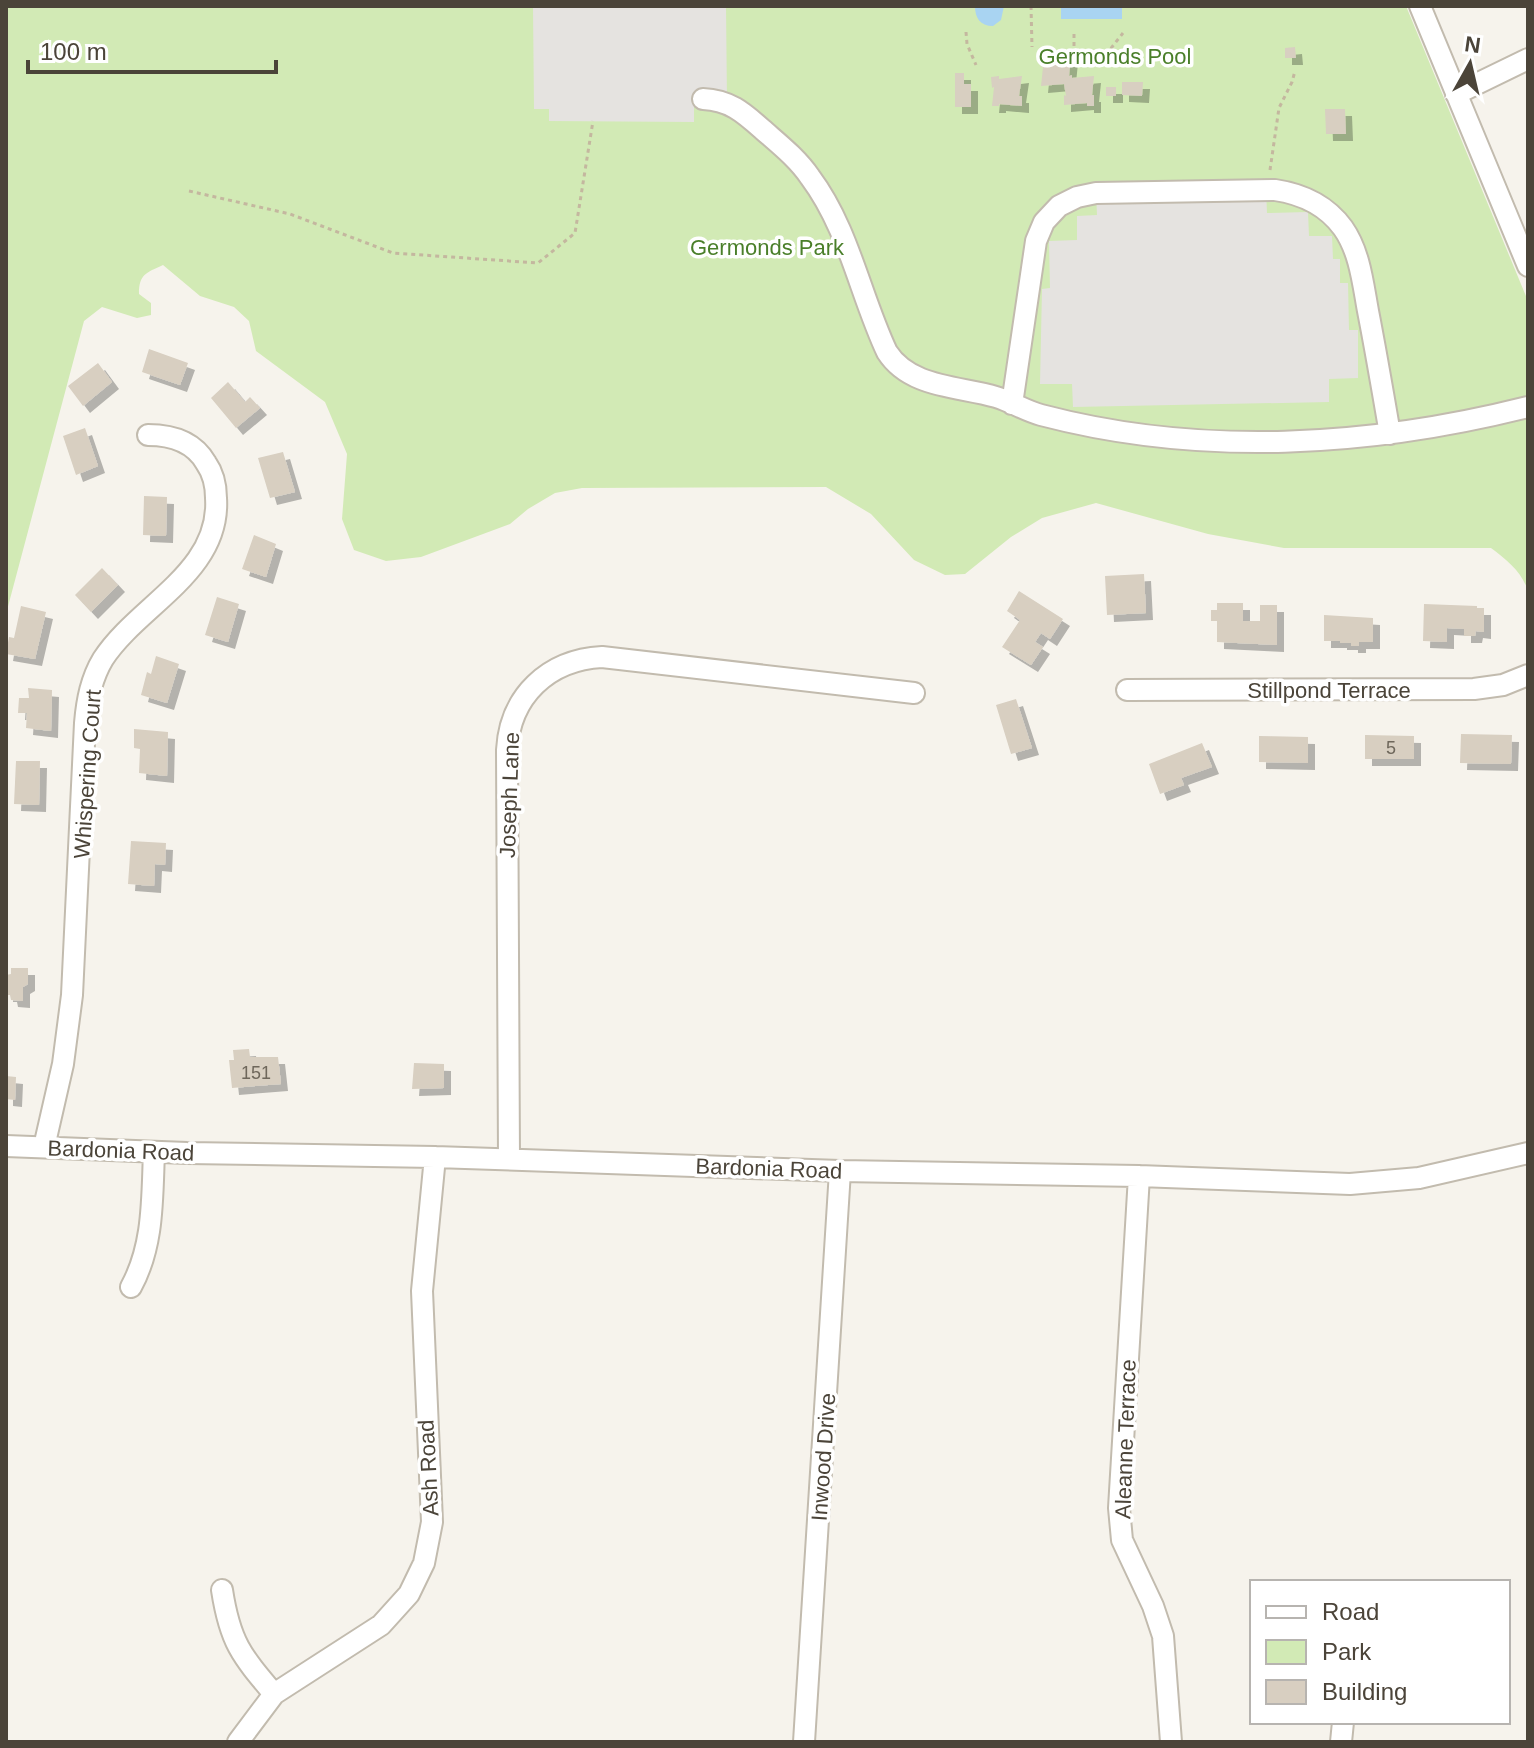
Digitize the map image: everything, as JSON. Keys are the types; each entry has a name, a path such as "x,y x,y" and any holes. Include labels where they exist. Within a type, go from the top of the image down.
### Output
{"street":[{"path":"1420,6 1528,266"},
{"path":"1456,94 1528,59"},
{"path":"703,99 719,100 734,106 782,146 811,178 840,228 883,343 898,367 922,379 996,397 1038,414 1087,425 1178,438 1270,442 1390,434 1469,421 1528,407"},
{"path":"1012,404 1036,241 1051,213 1068,200 1096,193 1266,189 1293,193 1311,200 1327,211 1348,236 1363,283 1390,434"},
{"name":"Whispering Court","path":"44,1147 63,1064 72,995 85,723 92,681 114,646 197,562 209,540 216,517 214,481 205,460 181,440 148,435"},
{"name":"Joseph Lane","path":"509,1159 507,750 513,716 526,693 558,667 583,658 602,657 914,693"},
{"name":"Stillpond Terrace","path":"1127,690 1474,689 1503,685 1528,675"},
{"name":"Bardonia Road","path":"6,1146 1374,1184 1419,1178 1528,1153"},
{"path":"131,1287 139,1273 148,1241 154,1152"},
{"name":"Ash Road","path":"238,1742 274,1694 381,1625 409,1594 424,1563 432,1522 422,1291 435,1157"},
{"name":"Inwood Drive","path":"804,1742 840,1171"},
{"name":"Aleanne Terrace","path":"1139,1176 1119,1508 1122,1540 1153,1606 1163,1636 1171,1742"},
{"path":"222,1590 228,1627 245,1659 274,1694"}],"path":[{"path":"1031,6 1032,47"},
{"path":"966,32 967,44 976,65"},
{"path":"1101,61 1123,33"},
{"path":"1074,34 1074,46"},
{"path":"1269,180 1279,108 1295,71"},
{"path":"189,191 290,214 393,253 538,263 575,233 593,121"}],"green space":[{"name":"Germonds Park","path":"6,6 1406,6 1528,301 1528,591 1518,572 1491,548 1284,548 1208,534 1096,503 1042,518 1011,537 965,574 945,575 914,560 871,514 826,487 582,488 555,493 510,524 421,557 386,561 354,550 342,519 347,454 325,402 256,351 249,321 234,307 200,296 163,265 148,272 140,282 139,294 151,303 151,315 137,318 102,307 84,321 6,614"}],"shaded area":[{"path":"533,6 726,6 727,102 694,99 694,122 549,121 549,109 534,109"},
{"path":"1266,189 1267,213 1308,212 1309,236 1332,236 1333,259 1340,259 1340,283 1348,283 1349,330 1358,330 1358,378 1329,379 1329,402 1073,407 1072,384 1040,384 1042,289 1050,288 1049,241 1077,240 1077,216 1097,215 1096,193"}],"water":[{"path":"975,6 1004,6 1001,20 993,26 985,25 977,18"},
{"path":"1122,6 1122,19 1061,19 1061,8"}],"building":[{"path":"1295,47 1296,58 1285,58 1285,48"},
{"path":"1041,56 1064,59 1064,56 1071,56 1069,76 1094,76 1094,106 1087,106 1087,103 1064,105 1064,84 1041,86"},
{"path":"955,73 964,73 964,84 971,84 971,107 955,107"},
{"path":"999,76 999,79 1022,76 1019,96 1022,96 1022,106 992,106 994,87 991,77"},
{"path":"1122,82 1143,82 1142,96 1122,95"},
{"path":"1106,87 1116,87 1116,96 1106,96"},
{"path":"1325,109 1345,109 1346,134 1326,134"},
{"path":"149,349 188,363 180,385 142,372"},
{"path":"98,363 112,382 83,406 68,386"},
{"path":"228,382 245,402 250,397 260,408 236,428 211,398"},
{"path":"85,428 98,466 76,475 63,436"},
{"path":"283,452 295,492 270,498 258,458"},
{"path":"144,496 167,497 166,536 143,535"},
{"path":"254,535 276,544 266,577 242,569"},
{"path":"102,568 118,585 91,612 75,595"},
{"path":"1144,574 1146,613 1107,615 1105,576"},
{"path":"1019,591 1063,619 1050,639 1041,633 1035,642 1043,647 1031,665 1002,647 1020,620 1007,611"},
{"path":"217,597 239,604 228,642 205,635"},
{"path":"1217,603 1243,603 1243,621 1260,621 1260,605 1277,605 1277,645 1217,642 1217,621 1211,621 1211,610 1217,610"},
{"path":"1424,604 1484,608 1484,632 1476,631 1475,636 1464,636 1464,629 1447,628 1447,642 1423,641"},
{"path":"21,606 46,612 35,659 6,654 9,637 14,638"},
{"path":"1324,615 1373,618 1373,642 1359,642 1359,646 1351,646 1351,643 1324,641"},
{"path":"156,656 179,664 167,703 141,695 147,672 151,674"},
{"path":"28,688 52,690 51,731 26,728 27,713 18,713 19,698 29,698"},
{"path":"1016,699 1032,748 1011,754 996,705"},
{"path":"134,729 168,732 167,776 139,773 140,749 134,748"},
{"path":"1461,734 1512,735 1511,764 1460,763"},
{"path":"1365,735 1414,736 1414,759 1365,759"},
{"path":"1259,736 1308,737 1308,763 1259,762"},
{"path":"1202,743 1212,767 1181,778 1184,785 1160,794 1149,764"},
{"path":"16,761 40,761 39,805 14,804"},
{"path":"131,841 166,843 165,865 155,864 154,886 128,884"},
{"path":"11,968 28,968 23,1001 11,1000 10,995 6,995 6,975 11,974"},
{"path":"249,1049 250,1057 278,1057 281,1084 232,1088 229,1060 234,1060 233,1050"},
{"path":"414,1063 444,1064 444,1088 412,1089"},
{"path":"6,1076 16,1077 15,1100 6,1099"}],"park label":[{"name":"Germonds Pool","path":"1115,56"}]}
